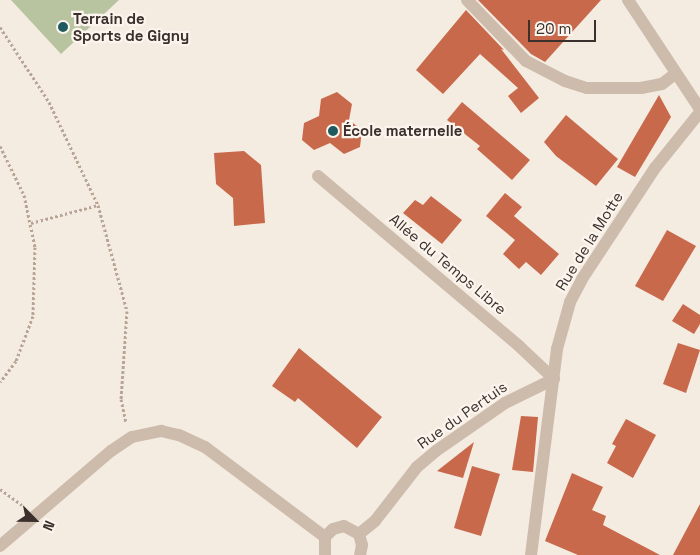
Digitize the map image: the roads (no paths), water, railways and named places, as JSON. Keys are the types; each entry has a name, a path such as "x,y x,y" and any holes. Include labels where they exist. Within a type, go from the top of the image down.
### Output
{"street":[{"path":"467,0 526,61 565,81 587,88 641,88 662,84 675,74"},
{"path":"628,0 675,74 698,104"},
{"name":"Rue de la Motte","path":"531,555 560,329 582,279 698,104"},
{"name":"Allée du Temps Libre","path":"318,176 519,346 554,379"},
{"name":"Rue du Pertuis","path":"359,534 375,522 417,467 436,451 505,403 554,379"},
{"path":"0,546 132,437 161,431 192,440 284,503 325,537 326,555"},
{"path":"325,537 333,529 344,526 359,534 362,545 360,555"}],"place":[{"name":"Terrain de Sports de Gigny","path":"63,27"},
{"name":"École maternelle","path":"333,131"}]}
